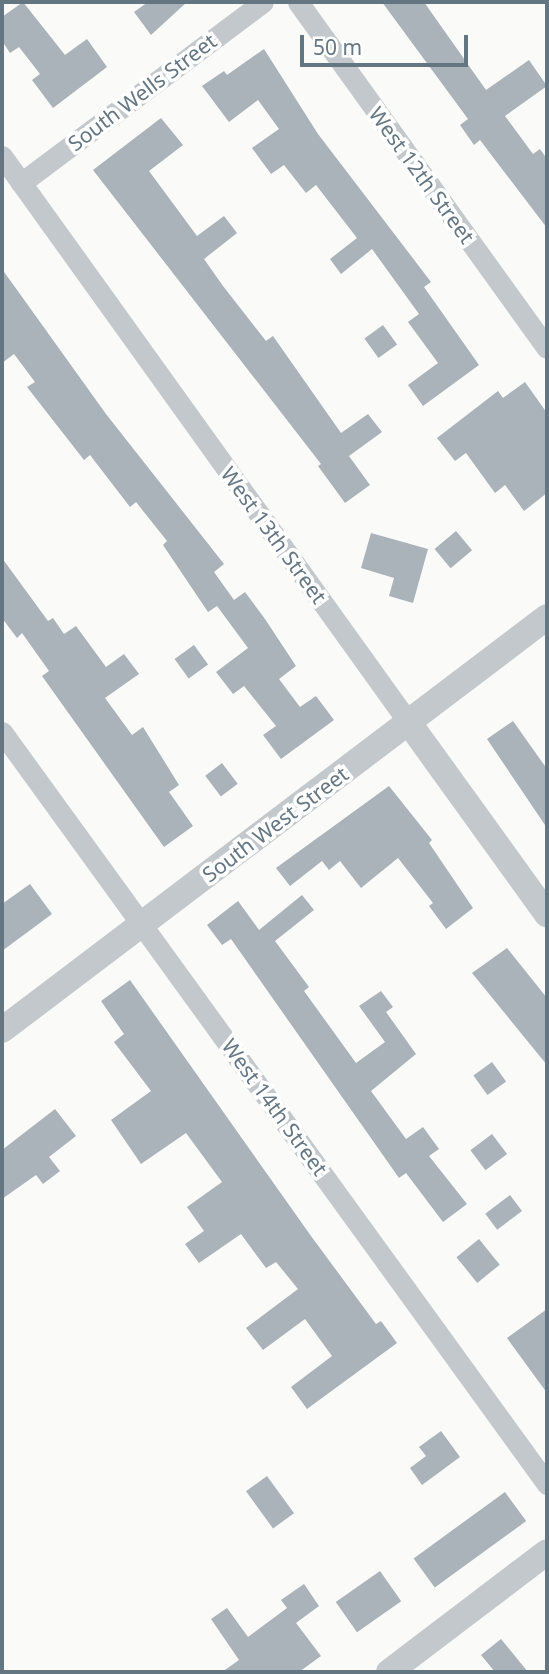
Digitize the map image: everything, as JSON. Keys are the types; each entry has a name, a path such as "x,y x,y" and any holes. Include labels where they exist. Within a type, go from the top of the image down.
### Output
{"street":[{"name":"South Wells Street","path":"21,183 264,2"},
{"name":"West 12th Street","path":"298,2 547,348"},
{"name":"West 13th Street","path":"2,156 547,914"},
{"name":"South West Street","path":"2,1030 547,617"},
{"name":"West 14th Street","path":"2,732 547,1484"},
{"path":"389,1672 547,1552"}],"building":[{"path":"23,2 65,55 87,39 107,67 53,108 32,80 40,74 19,47 10,53 2,41 2,17"},
{"path":"148,2 187,2 151,35 134,12"},
{"path":"382,2 424,2 486,90 529,60 547,86 505,116 533,154 540,149 547,159 547,228 480,140 474,145 460,125 468,119"},
{"path":"264,49 318,134 431,282 424,287 479,365 423,406 408,385 438,363 408,322 419,314 372,249 341,274 330,259 357,238 316,185 306,193 284,165 271,174 252,148 279,129 258,100 229,122 202,86 224,71 227,75"},
{"path":"161,118 183,145 149,171 197,236 224,216 237,233 204,259 223,286 266,341 273,336 341,433 368,414 382,432 349,456 370,485 345,503 318,466 321,464 93,170"},
{"path":"2,269 106,414 224,564 214,572 234,600 245,592 265,619 296,666 279,679 300,707 316,696 334,720 281,759 263,735 276,726 244,686 233,694 216,672 248,648 217,606 208,612 163,545 167,541 136,502 130,507 90,455 84,460 27,387 35,382 14,354 2,363"},
{"path":"383,325 397,344 378,358 364,339"},
{"path":"525,382 547,413 547,493 524,511 505,485 495,493 466,453 455,461 437,438 498,391 503,398"},
{"path":"456,531 472,550 451,568 435,549"},
{"path":"371,533 428,549 413,603 389,596 394,578 361,568"},
{"path":"2,558 48,621 53,618 64,634 76,626 106,667 124,654 139,674 105,698 132,735 143,727 179,785 169,792 193,826 164,847 42,676 49,671 22,633 17,638 2,618"},
{"path":"194,645 208,664 189,679 175,659"},
{"path":"513,721 547,769 547,828 487,739"},
{"path":"222,763 238,784 221,796 205,776"},
{"path":"389,786 432,840 429,843 473,908 446,929 429,906 433,903 398,858 361,888 340,861 329,870 322,861 290,886 276,868"},
{"path":"30,884 52,914 2,951 2,904"},
{"path":"302,895 314,910 275,941 309,987 304,991 356,1063 385,1042 359,1006 381,991 393,1007 386,1012 416,1054 371,1091 406,1139 423,1127 439,1149 429,1156 467,1204 443,1222 406,1173 399,1178 231,939 222,945 207,925 238,901 259,930"},
{"path":"507,948 547,998 547,1065 472,973"},
{"path":"130,980 311,1236 376,1324 381,1321 397,1343 307,1409 291,1387 332,1356 305,1319 263,1350 246,1328 298,1289 276,1262 266,1268 241,1234 199,1263 185,1244 204,1231 187,1207 222,1182 186,1133 141,1164 111,1120 151,1091 114,1042 124,1034 101,1001"},
{"path":"492,1062 506,1081 487,1095 473,1076"},
{"path":"55,1109 76,1136 49,1157 60,1171 43,1184 36,1175 2,1199 2,1150"},
{"path":"492,1134 507,1154 485,1170 470,1150"},
{"path":"510,1195 522,1211 497,1230 485,1214"},
{"path":"479,1239 500,1265 477,1283 456,1257"},
{"path":"547,1309 547,1393 507,1338"},
{"path":"441,1431 460,1457 422,1485 410,1468 426,1456 419,1447"},
{"path":"267,1476 294,1513 273,1528 246,1491"},
{"path":"505,1492 526,1521 435,1588 414,1558"},
{"path":"380,1571 401,1601 357,1632 336,1602"},
{"path":"304,1584 319,1606 296,1623 321,1656 299,1672 222,1672 239,1660 211,1619 227,1608 248,1637 287,1608 281,1600"},
{"path":"501,1639 528,1672 495,1672 481,1655"}]}
